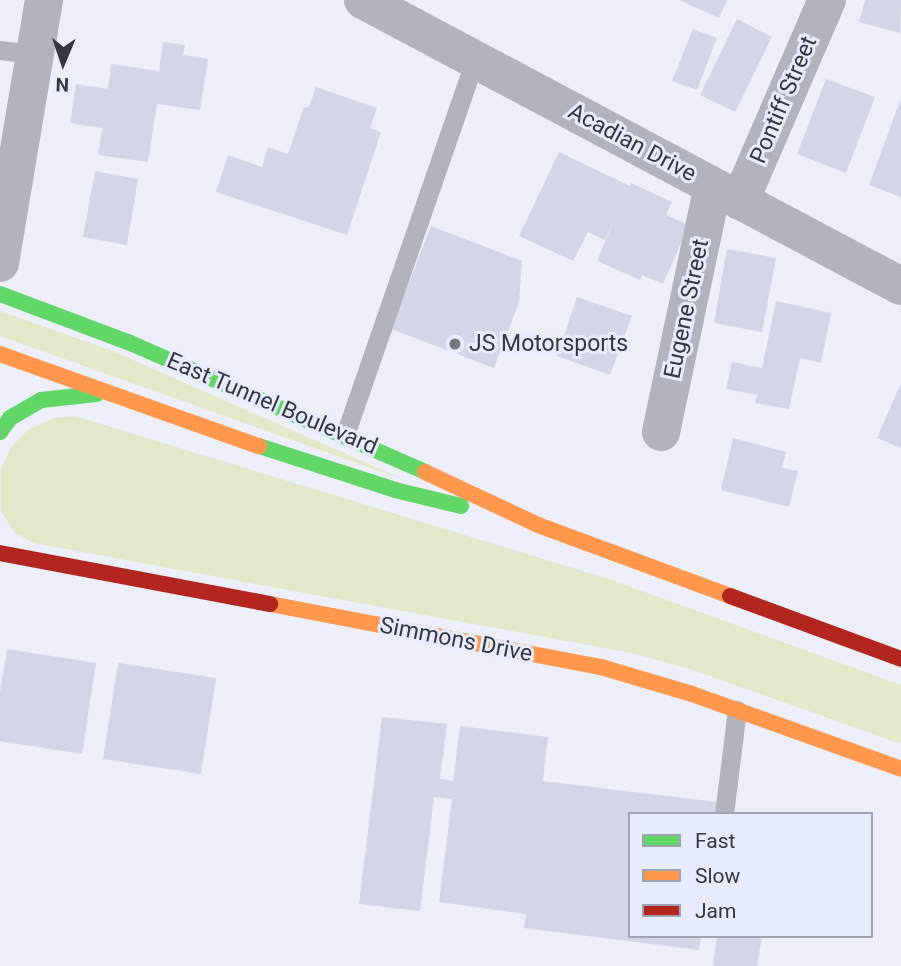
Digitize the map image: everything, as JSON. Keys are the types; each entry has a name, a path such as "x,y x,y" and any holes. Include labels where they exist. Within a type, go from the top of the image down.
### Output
{"main road":[{"name":"East Tunnel Boulevard","path":"0,294 128,342 345,435 538,525 901,659"},
{"name":"East Tunnel Boulevard","path":"0,354 106,393 395,490 538,525"},
{"path":"0,432 9,418 41,400 106,393"},
{"name":"Simmons Drive","path":"0,554 601,667 737,710 901,769"}],"street":[{"path":"0,263 18,52 44,0"},
{"name":"Acadian Drive","path":"363,0 415,13 475,60 901,286"},
{"name":"Pontiff Street","path":"727,193 827,0"},
{"name":"Eugene Street","path":"661,432 727,193"}],"lane":[{"path":"345,435 475,60"},
{"path":"724,812 737,710"}],"green space":[{"path":"0,311 113,351 407,481 0,336"},
{"path":"75,416 609,579 901,685 901,744 690,669 631,653 33,543 15,533 1,511 1,468 12,446 29,429 54,418"}],"building":[{"path":"679,0 727,0 719,18"},
{"path":"865,0 901,0 900,33 859,22"},
{"path":"737,19 772,37 735,112 700,95"},
{"path":"693,29 717,38 697,90 672,81"},
{"path":"163,42 185,45 183,55 208,59 200,110 157,104 148,162 98,155 102,128 70,123 76,84 108,89 111,64 159,71"},
{"path":"826,79 875,97 846,173 797,154"},
{"path":"316,87 377,108 370,128 381,132 347,235 216,192 228,155 262,167 268,147 288,154 304,107 309,107"},
{"path":"901,98 901,197 869,185"},
{"path":"559,152 630,186 631,183 672,202 666,215 689,225 663,284 642,275 640,280 597,261 617,213 605,240 588,232 573,261 519,236"},
{"path":"95,171 138,179 127,245 83,237"},
{"path":"431,226 522,261 519,302 494,368 391,329"},
{"path":"727,249 776,258 762,332 714,323"},
{"path":"577,297 632,316 610,375 557,356"},
{"path":"776,301 831,313 821,363 800,358 789,409 755,403 757,395 726,389 732,362 762,368"},
{"path":"901,383 901,448 877,438"},
{"path":"733,438 786,452 782,468 798,471 789,507 721,490"},
{"path":"7,649 96,663 82,754 0,741 0,692"},
{"path":"118,663 216,678 201,774 103,759"},
{"path":"382,717 447,724 440,779 453,781 460,726 548,737 543,781 717,802 716,812 628,812 628,938 701,938 699,950 524,928 526,914 439,902 452,799 434,797 420,911 359,904"},
{"path":"717,938 762,938 757,966 713,966"}],"traffic: fast":[{"path":"0,294 128,342 425,472"},
{"path":"0,432 10,418 41,400 97,394"},
{"path":"259,446 395,490 461,506"}],"traffic: slow":[{"path":"0,354 259,446"},
{"path":"425,472 538,525 730,596"},
{"path":"270,604 601,667 692,694 901,769"}],"traffic: jam":[{"path":"0,553 270,604"},
{"path":"730,596 901,659"}],"place":[{"name":"JS Motorsports","path":"455,344"}]}
